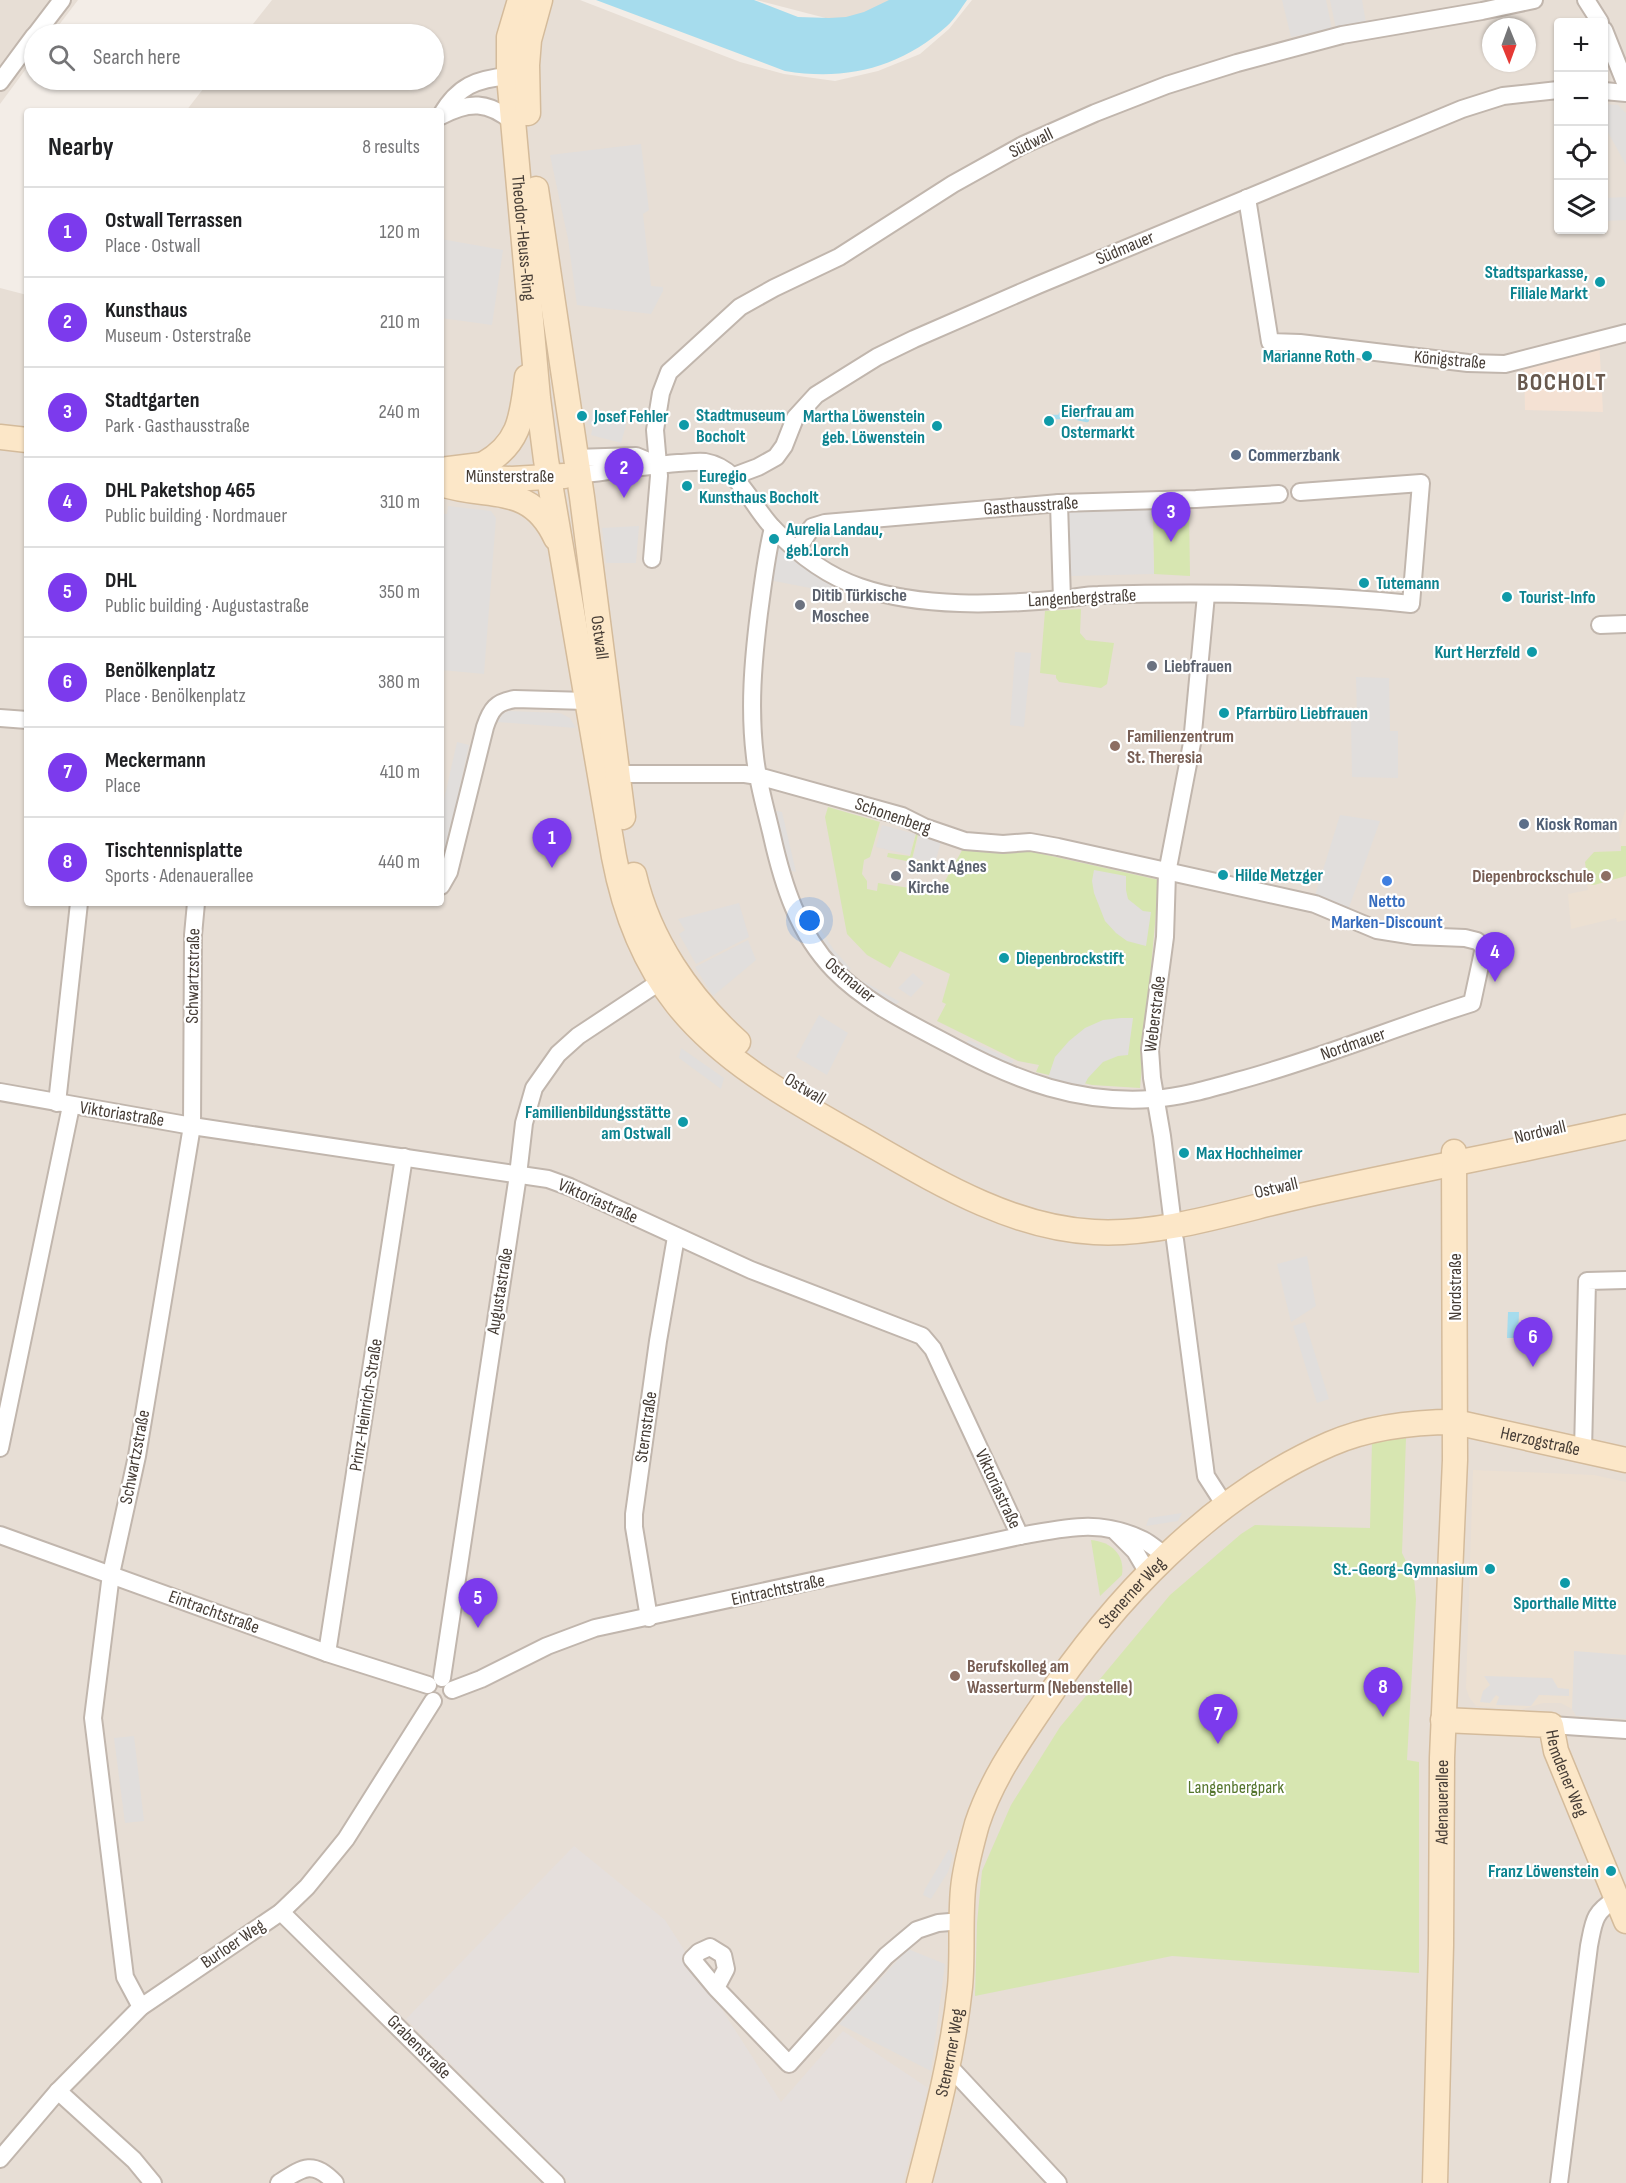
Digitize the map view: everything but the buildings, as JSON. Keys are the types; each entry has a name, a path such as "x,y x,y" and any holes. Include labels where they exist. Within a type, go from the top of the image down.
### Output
{"main road":[{"name":"Theodor-Heuss-Ring","path":"520,0 509,37 509,76 532,333"},
{"name":"Theodor-Heuss-Ring","path":"540,0 528,49 526,94 562,467"},
{"path":"532,333 547,372 557,452 562,467"},
{"path":"483,464 500,452 517,432 522,416 532,333"},
{"path":"0,438 24,440"},
{"name":"Münsterstraße","path":"444,470 483,464 562,467"},
{"name":"Münsterstraße","path":"444,476 512,478 562,467"},
{"name":"Ostwall","path":"562,467 563,553 622,895 637,938 668,977 694,1023 728,1054 770,1085 950,1188 1016,1216 1073,1230 1125,1232 1173,1225 1328,1176 1455,1158"},
{"name":"Ostwall","path":"562,467 599,644 624,827 635,880 668,977"},
{"name":"Ostwall","path":"444,485 511,497 529,503 549,522 563,553"},
{"name":"Nordwall","path":"1455,1158 1626,1112"},
{"name":"Nordwall","path":"1455,1158 1626,1127"},
{"name":"Nordstraße","path":"1455,1158 1455,1422"},
{"name":"Herzogstraße","path":"1455,1422 1626,1460"},
{"name":"Stenerner Weg","path":"919,2183 948,2066 960,1984 963,1891 970,1850 987,1798 1008,1756 1076,1656 1148,1573 1166,1556 1226,1507 1291,1463 1332,1443 1387,1427 1455,1422"},
{"name":"Adenauerallee","path":"1435,2183 1439,2092 1443,1720 1453,1549 1455,1422"},
{"name":"Hemdener Weg","path":"1443,1720 1551,1725 1556,1751 1626,1921"}],"street":[{"path":"43,24 62,0"},
{"name":"Südwall","path":"652,559 658,506 655,430 661,393 669,372 740,307 838,257 953,184 1023,145 1095,113 1237,63 1342,35 1482,12 1534,0"},
{"path":"1586,0 1597,18"},
{"path":"1608,40 1626,85"},
{"path":"0,82 24,50"},
{"path":"444,110 450,100 463,89 473,84 509,76"},
{"name":"Südmauer","path":"734,476 776,457 784,446 795,418 816,395 877,357 972,312 1462,109 1503,96 1554,90"},
{"path":"1608,91 1626,93"},
{"path":"444,114 456,108 478,105 502,112 513,122"},
{"name":"Königstraße","path":"1248,198 1270,342 1311,344 1468,363 1504,364 1626,333"},
{"path":"562,467 636,456 658,465 703,462 720,466 734,476"},
{"name":"Langenbergstraße","path":"734,476 773,528 797,550 828,573 879,593 906,599 948,603 1062,599 1096,595 1206,595 1293,596 1411,604 1420,483 1300,492"},
{"name":"Gasthausstraße","path":"797,550 812,528 825,523 1059,503 1279,494"},
{"path":"1059,503 1062,599"},
{"name":"Ostmauer","path":"773,528 766,556 752,678 753,729 758,776 781,876 806,936 834,970 855,988 898,1016 970,1056 1037,1085 1062,1092 1106,1099 1156,1099"},
{"name":"Weberstraße","path":"1206,595 1192,743 1167,873 1165,937 1150,1049 1206,1476 1226,1507"},
{"path":"1600,625 1626,624"},
{"path":"444,881 449,872 485,727 494,706 505,700 515,699 587,701"},
{"path":"0,717 24,720"},
{"name":"Schonenberg","path":"617,774 745,774 758,776 902,816 924,827 965,841 1003,844 1030,842 1315,904 1377,930 1415,936 1465,938"},
{"path":"0,1448 64,1104 79,906"},
{"name":"Schwartzstraße","path":"141,2007 125,1977 93,1718 111,1574 137,1456 192,1126 193,935 196,906"},
{"name":"Nordmauer","path":"1156,1099 1190,1093 1266,1073 1472,1004 1484,947 1477,941 1465,938"},
{"name":"Augustastraße","path":"439,1688 518,1175 524,1123 534,1088 558,1054 578,1036 668,977"},
{"name":"Viktoriastraße","path":"0,1092 192,1126 548,1179 751,1270 922,1336 933,1349 1020,1536"},
{"name":"Prinz-Heinrich-Straße","path":"327,1653 404,1157"},
{"name":"Sternstraße","path":"649,1618 634,1527 634,1514 658,1341 676,1237"},
{"path":"1583,1451 1587,1281 1626,1280"},
{"name":"Eintrachtstraße","path":"0,1535 327,1653 439,1688 481,1679 571,1636 595,1628 1020,1536 1097,1525 1144,1540 1166,1556"},
{"path":"1113,1529 1135,1551 1148,1573"},
{"name":"Burloer Weg","path":"3,2150 141,2007 281,1912 323,1869 346,1839 439,1688"},
{"path":"1551,1725 1626,1730"},
{"path":"1559,2183 1589,1946 1597,1915 1602,1907 1616,1899"},
{"name":"Grabenstraße","path":"281,1912 556,2183"},
{"path":"716,1988 789,2064 886,1956 917,1930 938,1923 962,1921"},
{"path":"948,2066 1058,2183"},
{"path":"58,2091 134,2160 153,2183"},
{"path":"279,2183 298,2171 317,2168 326,2173 335,2183"}],"shaded area":[{"path":"0,0 78,0 60,24 24,24 24,72 0,104"},
{"path":"272,0 580,0 740,62 784,74 835,81 878,71 920,54 949,29 972,0 1626,0 1626,2183 0,2183 0,288 24,294 24,906 444,906 444,108 188,108 202,90 444,90 444,24 253,24"},
{"path":"756,0 897,0 841,22"},
{"path":"1282,0 1326,0 1332,29 1291,37"},
{"path":"1330,0 1362,0 1366,23 1336,29"},
{"path":"1608,104 1618,105 1626,113 1626,165 1608,132"},
{"path":"641,144 649,210 643,214 651,286 663,287 663,291 651,314 577,305 568,239 550,155"},
{"path":"1626,197 1626,220 1608,221 1608,198"},
{"path":"444,240 503,250 492,325 444,318"},
{"path":"1599,339 1603,412 1525,410 1524,359"},
{"path":"592,411 627,421 621,443 591,435 593,425 588,424"},
{"path":"448,506 491,511 496,518 484,674 444,670 444,514 447,514"},
{"path":"1152,509 1154,574 1071,576 1069,511"},
{"path":"639,526 636,563 606,563 602,528"},
{"path":"775,541 819,577 833,584 831,592 769,580"},
{"path":"1015,652 1031,653 1024,727 1010,725"},
{"path":"1356,677 1389,678 1390,731 1398,731 1398,778 1352,777 1351,716 1357,715"},
{"path":"509,711 560,713 570,718 576,728 497,722 504,713"},
{"path":"457,742 469,745 444,859 444,800"},
{"name":"Diepenbrockschule","path":"1626,808 1626,920 1617,922 1616,918 1571,929 1568,894 1588,890 1585,862 1594,852 1621,851 1619,831"},
{"path":"773,810 782,812 796,872 788,870"},
{"path":"1340,815 1380,821 1348,910 1314,899"},
{"path":"882,825 915,834 910,855 876,847"},
{"path":"919,835 941,841 935,864 913,858"},
{"path":"1094,870 1126,876 1128,899 1143,911 1151,912 1146,946 1127,941 1105,921 1094,893 1092,881"},
{"path":"739,903 749,937 696,964 679,934 685,930 678,919"},
{"path":"800,907 811,908 817,924 834,950 851,969 843,972 824,952"},
{"path":"748,940 756,960 713,996 695,967"},
{"path":"913,973 924,983 911,997 898,988"},
{"path":"863,981 900,1002 892,1006 856,985"},
{"path":"819,1015 848,1033 827,1075 796,1057"},
{"path":"1133,1018 1128,1055 1103,1062 1088,1078 1080,1093 1046,1084 1055,1057 1069,1041 1085,1028 1103,1020"},
{"path":"969,1040 1014,1061 1008,1067 960,1046"},
{"path":"681,1048 724,1078 721,1089 679,1058"},
{"path":"1307,1256 1316,1306 1291,1322 1277,1264"},
{"path":"1305,1322 1329,1399 1317,1403 1293,1326"},
{"path":"1473,1470 1594,1475 1626,1482 1626,1719 1576,1716 1572,1709 1561,1703 1543,1703 1520,1710 1476,1706 1469,1697 1466,1688"},
{"path":"1182,1513 1178,1521 1146,1526 1149,1518"},
{"path":"1574,1651 1626,1655 1626,1719 1576,1716 1572,1709"},
{"path":"1484,1676 1552,1678 1558,1688 1569,1689 1569,1696 1539,1695 1531,1706 1496,1705 1499,1697 1496,1695 1490,1703 1480,1702 1483,1691 1490,1685"},
{"path":"134,1736 144,1821 125,1823 114,1738"},
{"path":"574,1846 665,1920 781,2102 843,2031 928,2088 903,2183 570,2183 406,2019"},
{"path":"949,1849 953,1856 948,1872 931,1899 923,1895 925,1889"},
{"path":"908,1949 945,1964 931,2071 839,2024"}],"green space":[{"path":"1189,508 1190,576 1154,574 1153,509"},
{"path":"1081,609 1080,633 1086,640 1114,643 1107,684 1101,688 1059,682 1056,675 1040,673 1045,611"},
{"path":"828,807 880,822 870,857 864,860 862,874 867,881 867,889 877,891 878,883 922,890 923,888 940,890 965,845 1020,849 1159,880 1140,1088 1092,1085 1036,1072 1039,1065 1018,1061 937,1021 946,1004 942,1002 950,974 900,951 890,968 867,955 847,934 825,817"},
{"path":"916,834 918,834 912,859 945,868 943,872 927,869 925,865 887,857 888,853 910,856"},
{"path":"1621,846 1626,846 1626,876 1594,885 1588,884 1585,862 1594,852 1621,851"},
{"name":"Langenbergpark","path":"1406,1438 1402,1553 1414,1578 1416,1599 1407,1760 1419,1762 1419,1973 1172,1956 975,1996 977,1923 982,1871 1011,1805 1060,1727 1170,1595 1241,1534 1255,1525 1370,1528 1372,1442"},
{"path":"1091,1540 1110,1546 1119,1555 1121,1561 1122,1575 1100,1596"}],"water":[{"path":"596,0 754,0 798,17 829,18 846,17 864,12 889,0 967,0 947,26 910,52 891,61 851,72 808,74 785,71"},
{"path":"1508,1312 1519,1312 1518,1338 1507,1338"}],"waterway":[{"path":"1051,417 1060,417 1061,414 1076,411 1078,418 1087,420"}],"place":[{"name":"Stadtsparkasse, Filiale Markt","path":"1600,282"},
{"name":"Marianne Roth","path":"1367,356"},
{"name":"Josef Fehler","path":"582,416"},
{"name":"Eierfrau am Ostermarkt","path":"1049,421"},
{"name":"Stadtmuseum Bocholt","path":"684,425"},
{"name":"Martha Löwenstein geb. Löwenstein","path":"937,426"},
{"name":"Commerzbank","path":"1236,455"},
{"name":"Euregio Kunsthaus Bocholt","path":"687,486"},
{"name":"Kunsthaus","path":"624,498"},
{"name":"Aurelia Landau, geb.Lorch","path":"774,539"},
{"name":"Stadtgarten","path":"1171,542"},
{"name":"Tutemann","path":"1364,583"},
{"name":"Tourist-Info","path":"1507,597"},
{"name":"Ditib Türkische Moschee","path":"800,605"},
{"name":"Kurt Herzfeld","path":"1532,652"},
{"name":"Liebfrauen","path":"1152,666"},
{"name":"Pfarrbüro Liebfrauen","path":"1224,713"},
{"name":"Familienzentrum St. Theresia","path":"1115,746"},
{"name":"Kiosk Roman","path":"1524,824"},
{"name":"Ostwall Terrassen","path":"552,868"},
{"name":"Hilde Metzger","path":"1223,875"},
{"name":"Sankt Agnes Kirche","path":"896,876"},
{"name":"Diepenbrockschule","path":"1606,876"},
{"name":"Netto Marken-Discount","path":"1387,881"},
{"name":"Diepenbrockstift","path":"1004,958"},
{"name":"DHL Paketshop 465","path":"1495,982"},
{"name":"Familienbildungsstätte am Ostwall","path":"683,1122"},
{"name":"Max Hochheimer","path":"1184,1153"},
{"name":"Benölkenplatz","path":"1533,1367"},
{"name":"St.-Georg-Gymnasium","path":"1490,1569"},
{"name":"Sporthalle Mitte","path":"1565,1583"},
{"name":"DHL","path":"478,1628"},
{"name":"Berufskolleg am Wasserturm (Nebenstelle)","path":"955,1676"},
{"name":"Tischtennisplatte","path":"1383,1717"},
{"name":"Meckermann","path":"1218,1744"},
{"name":"Franz Löwenstein","path":"1611,1871"}],"district":[{"name":"BOCHOLT","path":"1562,382"}]}
